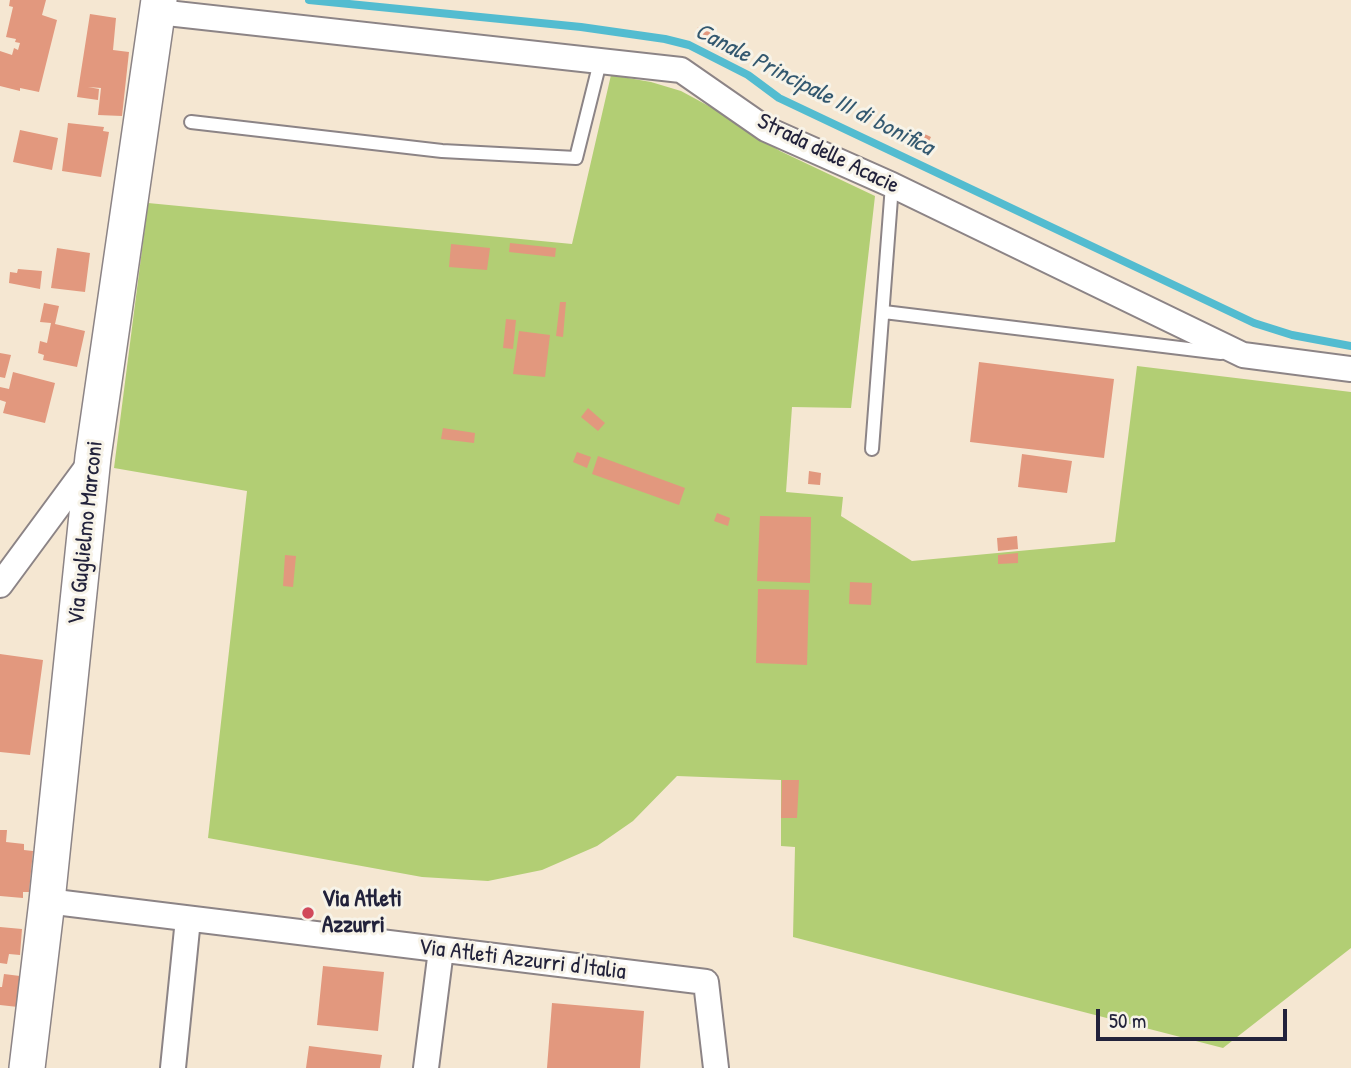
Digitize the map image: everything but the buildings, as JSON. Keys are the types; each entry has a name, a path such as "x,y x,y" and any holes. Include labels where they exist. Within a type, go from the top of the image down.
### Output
{"street":[{"name":"Strada delle Acacie","path":"158,6 681,70 766,129 892,185 1243,355 1351,369"},
{"name":"Via Guglielmo Marconi","path":"27,1068 93,457 158,6"},
{"path":"0,585 93,457"},
{"name":"Via Atleti Azzurri d'Italia","path":"47,901 706,982 716,1068"},
{"path":"173,1068 188,919"},
{"path":"426,1068 441,950"}],"lane":[{"path":"191,122 442,150 576,159 600,62"},
{"path":"872,449 892,185"},
{"path":"884,312 1243,355"}],"green space":[{"path":"611,75 681,91 780,151 875,196 851,408 792,407 786,492 843,497 841,516 912,561 1115,542 1137,366 1351,392 1351,948 1223,1048 793,937 795,847 781,846 781,780 677,776 633,821 597,846 542,870 488,881 422,877 208,838 247,491 114,468 148,203 572,244"}],"waterway":[{"name":"Canale Principale III di bonifica","path":"309,0 581,27 689,45 748,75 779,98 1254,323 1292,335 1351,346"}],"place":[{"name":"Via Atleti Azzurri","path":"308,913"}]}
